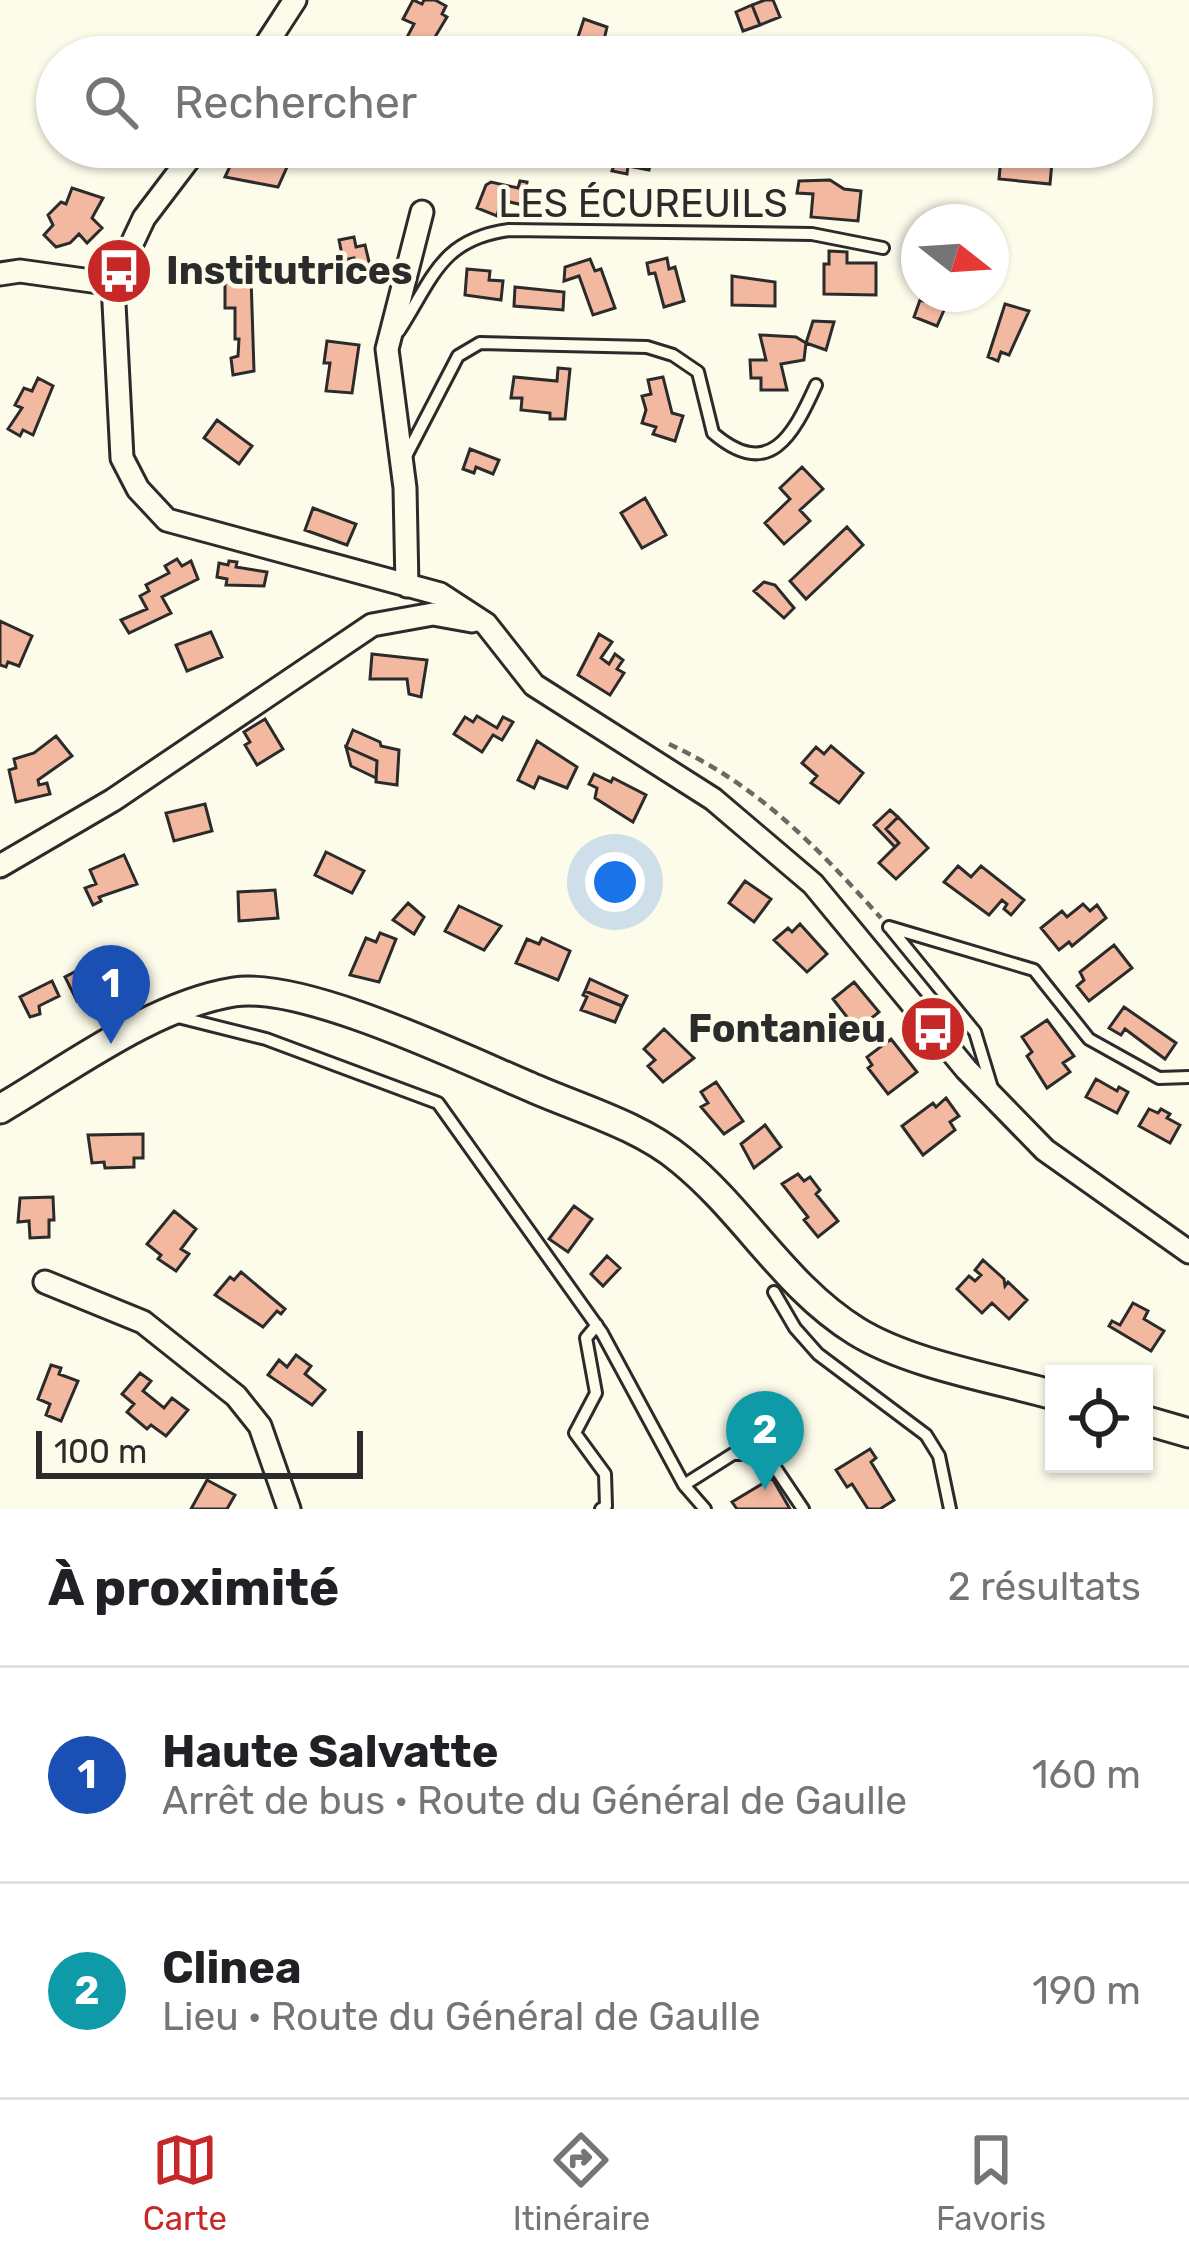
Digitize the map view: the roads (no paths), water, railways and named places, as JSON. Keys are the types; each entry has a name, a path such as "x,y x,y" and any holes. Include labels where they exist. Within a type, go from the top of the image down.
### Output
{"street":[{"path":"272,36 296,0"},
{"path":"182,168 144,218 113,284 122,458 138,489 167,520 440,594 486,624 534,686 712,799 813,884 955,1056 1045,1150 1189,1252"},
{"path":"407,586 402,464 387,349 422,212"},
{"path":"0,274 20,271 113,284"},
{"path":"0,866 113,800 372,625 433,614 486,624"},
{"path":"0,1109 164,1014 200,999 241,991 328,1006 649,1137 683,1161 813,1302 860,1334 908,1354 1045,1392"},
{"path":"45,1282 142,1322 236,1396 260,1426 289,1509"},
{"path":"1153,1423 1189,1433"}],"lane":[{"name":"LES ÉCUREUILS","path":"387,349 449,253 475,235 509,230 812,234 883,248"},
{"path":"402,464 458,356 480,343 621,345 673,355 698,372 713,433 742,454 780,447 804,413 816,385"},
{"path":"996,1100 975,1032 889,927 1034,970 1089,1040 1159,1078 1189,1077"},
{"path":"164,1014 266,1039 438,1103 597,1325 685,1485 705,1509"},
{"path":"774,1292 795,1328 818,1354 926,1435 939,1456 950,1509"},
{"path":"597,1325 586,1338 596,1393 575,1432 605,1474 606,1506 601,1509"},
{"path":"685,1485 734,1454 766,1454 803,1509"}],"place":[{"name":"Institutrices","path":"119,271"},
{"name":"Fontanieu","path":"933,1029"},
{"name":"Haute Salvatte","path":"111,1044"},
{"name":"Clinea","path":"765,1490"}]}
